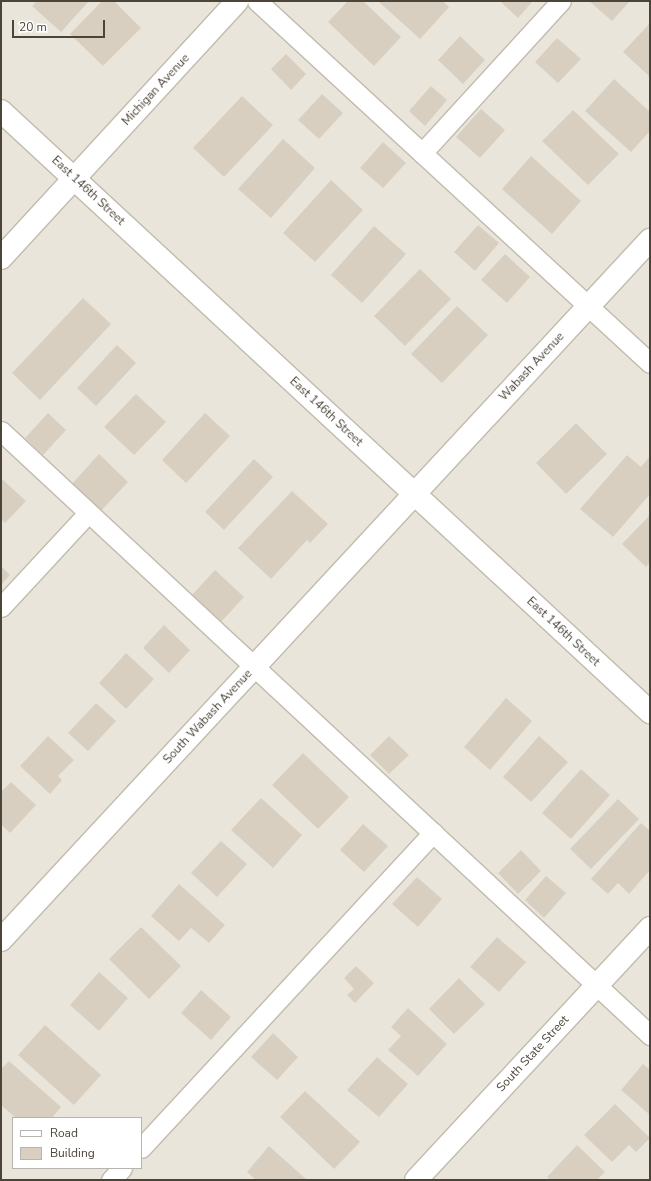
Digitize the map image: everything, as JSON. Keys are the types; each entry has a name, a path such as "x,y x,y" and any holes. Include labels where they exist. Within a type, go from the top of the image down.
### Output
{"street":[{"name":"Michigan Avenue","path":"1,258 237,1"},
{"name":"East 146th Street","path":"1,111 650,712"},
{"name":"Wabash Avenue","path":"414,494 650,240"},
{"name":"South Wabash Avenue","path":"1,940 414,494"},
{"name":"South State Street","path":"416,1180 650,928"}],"lane":[{"path":"257,1 650,363"},
{"path":"422,153 561,1"},
{"path":"1,431 650,1035"},
{"path":"1,607 88,513"},
{"path":"142,1147 433,833"},
{"path":"111,1180 121,1169"}],"shaded area":[{"path":"1,1 650,1 650,1180 1,1180"}],"building":[{"path":"37,1 89,1 61,32 32,6"},
{"path":"102,1 114,1 141,28 103,66 70,34"},
{"path":"348,1 363,1 401,37 374,66 328,22"},
{"path":"378,1 443,1 449,7 420,39"},
{"path":"500,1 533,1 518,18"},
{"path":"589,1 630,1 612,21"},
{"path":"650,23 650,77 623,52"},
{"path":"460,36 485,60 463,84 438,60"},
{"path":"557,38 581,59 558,83 535,62"},
{"path":"286,54 306,74 291,90 271,69"},
{"path":"614,79 650,112 650,131 631,152 585,111"},
{"path":"431,86 447,100 425,126 409,111"},
{"path":"322,94 343,113 319,139 298,120"},
{"path":"242,96 273,125 224,177 193,148"},
{"path":"481,109 505,130 480,158 456,137"},
{"path":"573,110 619,154 588,185 542,141"},
{"path":"283,139 315,168 271,218 238,189"},
{"path":"383,142 406,163 383,188 360,168"},
{"path":"531,156 581,201 552,234 502,189"},
{"path":"331,180 363,210 315,262 283,233"},
{"path":"478,225 499,243 475,271 454,252"},
{"path":"374,226 406,254 362,303 331,275"},
{"path":"505,254 530,277 507,303 481,280"},
{"path":"420,269 451,299 405,346 374,316"},
{"path":"83,298 111,324 40,400 12,373"},
{"path":"457,306 488,335 442,383 411,354"},
{"path":"117,345 136,363 96,406 77,388"},
{"path":"136,394 166,422 134,455 104,427"},
{"path":"48,413 66,430 43,455 25,438"},
{"path":"205,413 230,436 186,483 162,460"},
{"path":"576,423 607,454 566,494 536,463"},
{"path":"99,454 128,482 100,512 71,485"},
{"path":"627,455 641,467 650,456 650,494 613,537 580,509"},
{"path":"254,459 273,477 224,530 205,512"},
{"path":"2,479 26,501 5,523 1,519"},
{"path":"292,491 328,524 310,543 307,540 271,579 238,548"},
{"path":"650,515 650,562 646,567 622,544"},
{"path":"1,566 10,575 1,585"},
{"path":"215,570 244,597 221,622 192,595"},
{"path":"164,625 190,650 169,673 143,648"},
{"path":"126,653 154,679 126,709 99,683"},
{"path":"506,698 532,721 490,770 464,747"},
{"path":"96,703 116,721 88,751 68,733"},
{"path":"48,736 74,760 58,776 62,780 50,794 20,766"},
{"path":"389,736 409,755 389,774 370,755"},
{"path":"539,736 568,762 531,802 503,777"},
{"path":"303,753 349,797 318,829 272,785"},
{"path":"581,769 610,795 571,839 542,813"},
{"path":"11,782 36,805 10,833 1,824 1,792"},
{"path":"261,798 302,835 273,868 231,830"},
{"path":"618,799 639,819 591,869 570,849"},
{"path":"641,823 650,831 650,870 629,894 618,883 608,894 591,879"},
{"path":"363,824 388,846 364,872 340,850"},
{"path":"221,841 247,864 217,897 191,873"},
{"path":"521,850 541,871 518,894 498,873"},
{"path":"546,876 566,893 544,918 525,900"},
{"path":"417,877 442,899 418,927 392,904"},
{"path":"179,884 225,925 209,943 191,928 179,941 151,916"},
{"path":"141,927 181,966 149,999 109,959"},
{"path":"497,937 526,962 499,992 470,967"},
{"path":"356,966 374,983 355,1003 347,995 354,989 344,978"},
{"path":"99,972 128,998 99,1031 70,1005"},
{"path":"459,978 485,1004 454,1034 429,1009"},
{"path":"201,990 231,1017 211,1040 181,1013"},
{"path":"408,1008 447,1044 418,1076 388,1050 401,1036 391,1027"},
{"path":"45,1025 101,1075 74,1105 18,1055"},
{"path":"273,1033 298,1057 277,1080 251,1057"},
{"path":"377,1057 408,1084 379,1117 347,1090"},
{"path":"9,1061 61,1107 53,1117 15,1117 1,1105 1,1069"},
{"path":"643,1064 650,1070 650,1115 621,1090"},
{"path":"305,1091 360,1142 334,1169 280,1117"},
{"path":"615,1104 650,1138 636,1152 629,1145 612,1162 584,1135"},
{"path":"577,1145 605,1172 597,1180 550,1180 547,1177"},
{"path":"269,1146 307,1180 256,1180 247,1172"}]}
